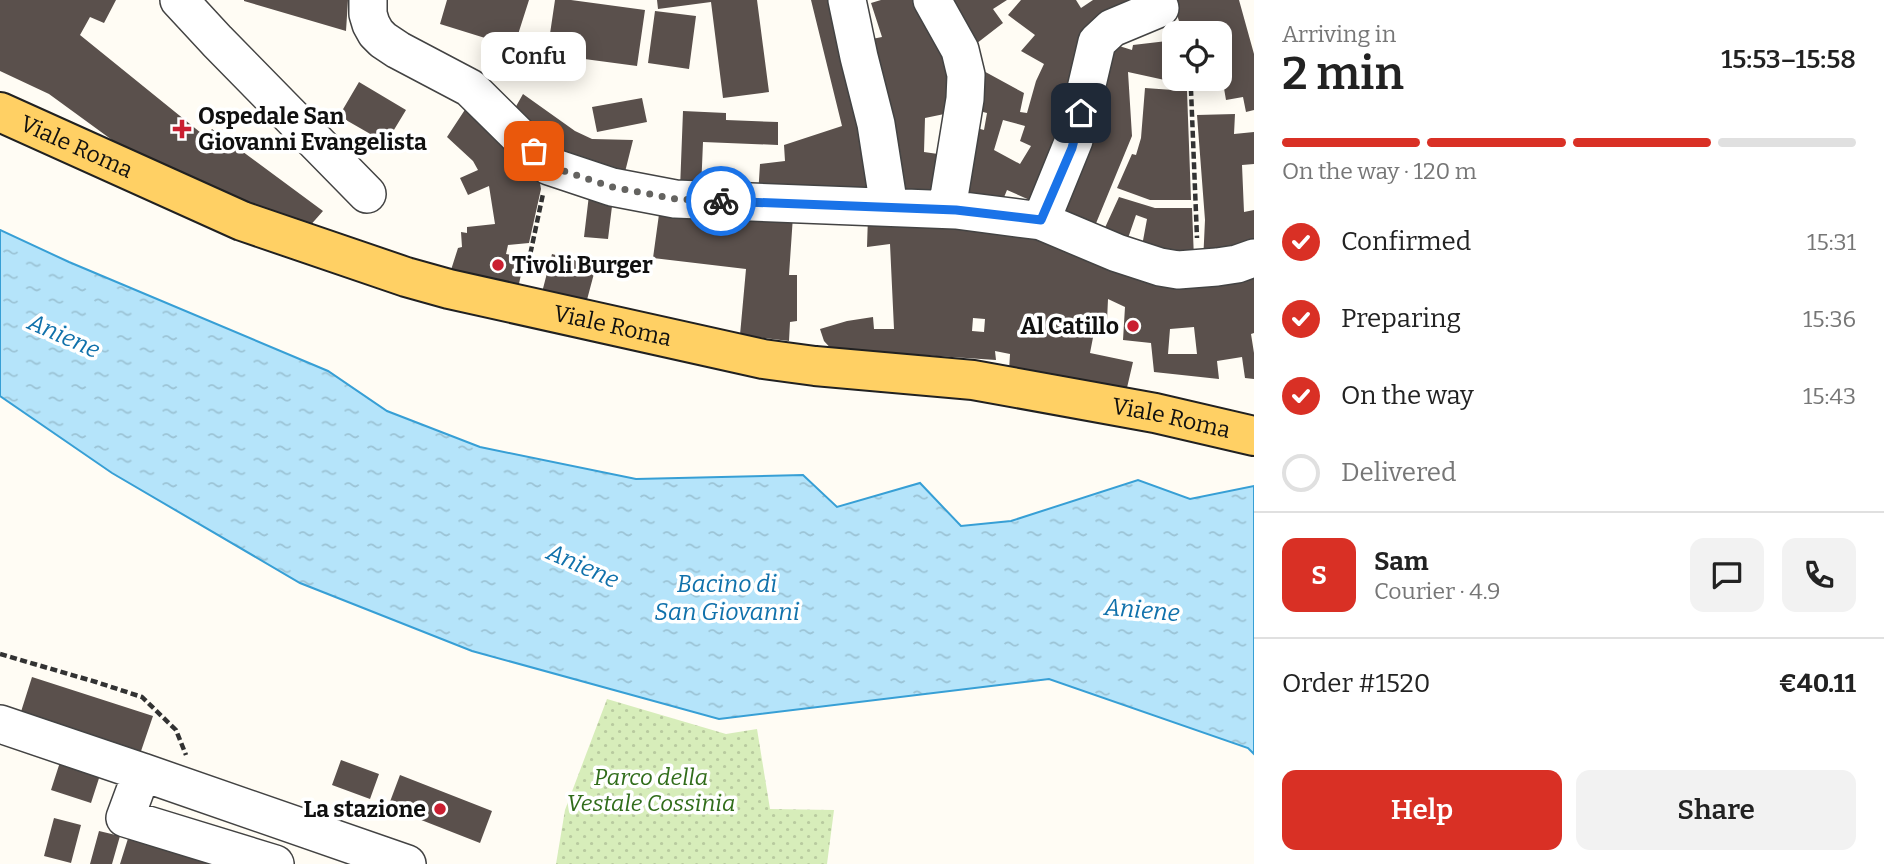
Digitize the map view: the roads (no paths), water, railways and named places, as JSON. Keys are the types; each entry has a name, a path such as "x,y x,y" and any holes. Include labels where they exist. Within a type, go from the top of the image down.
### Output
{"main road":[{"name":"Viale Roma","path":"0,112 186,197 264,229 449,289 764,359 973,380 1154,412 1254,436"}],"street":[{"path":"179,0 367,194"},
{"path":"368,0 371,24 383,40 470,88 549,166 612,187 676,199 947,209 1041,220 1139,260 1169,268 1198,270 1237,264 1254,258"},
{"path":"847,0 876,124 889,207"},
{"path":"932,0 960,50 967,82 947,209"},
{"path":"1041,220 1074,140 1097,42 1112,28 1160,8"},
{"path":"0,724 407,864"},
{"path":"142,772 125,818 275,864"}],"water":[{"name":"Bacino di San Giovanni","path":"0,230 69,262 328,371 387,411 480,447 636,479 803,475 837,507 920,483 961,526 1011,521 1138,480 1190,499 1254,486 1254,754 1248,748 1049,679 719,719 472,651 300,583 112,473 0,396"}],"place":[{"name":"Ospedale San Giovanni Evangelista","path":"182,129"},
{"name":"Confu","path":"534,151"},
{"name":"Tivoli Burger","path":"498,265"},
{"name":"Al Catillo","path":"1133,326"},
{"name":"La stazione","path":"440,809"}],"water label":[{"name":"Aniene","path":"64,336"},
{"name":"Aniene","path":"583,566"},
{"name":"Aniene","path":"1142,610"}],"park label":[{"name":"Parco della Vestale Cossinia","path":"651,790"}]}
